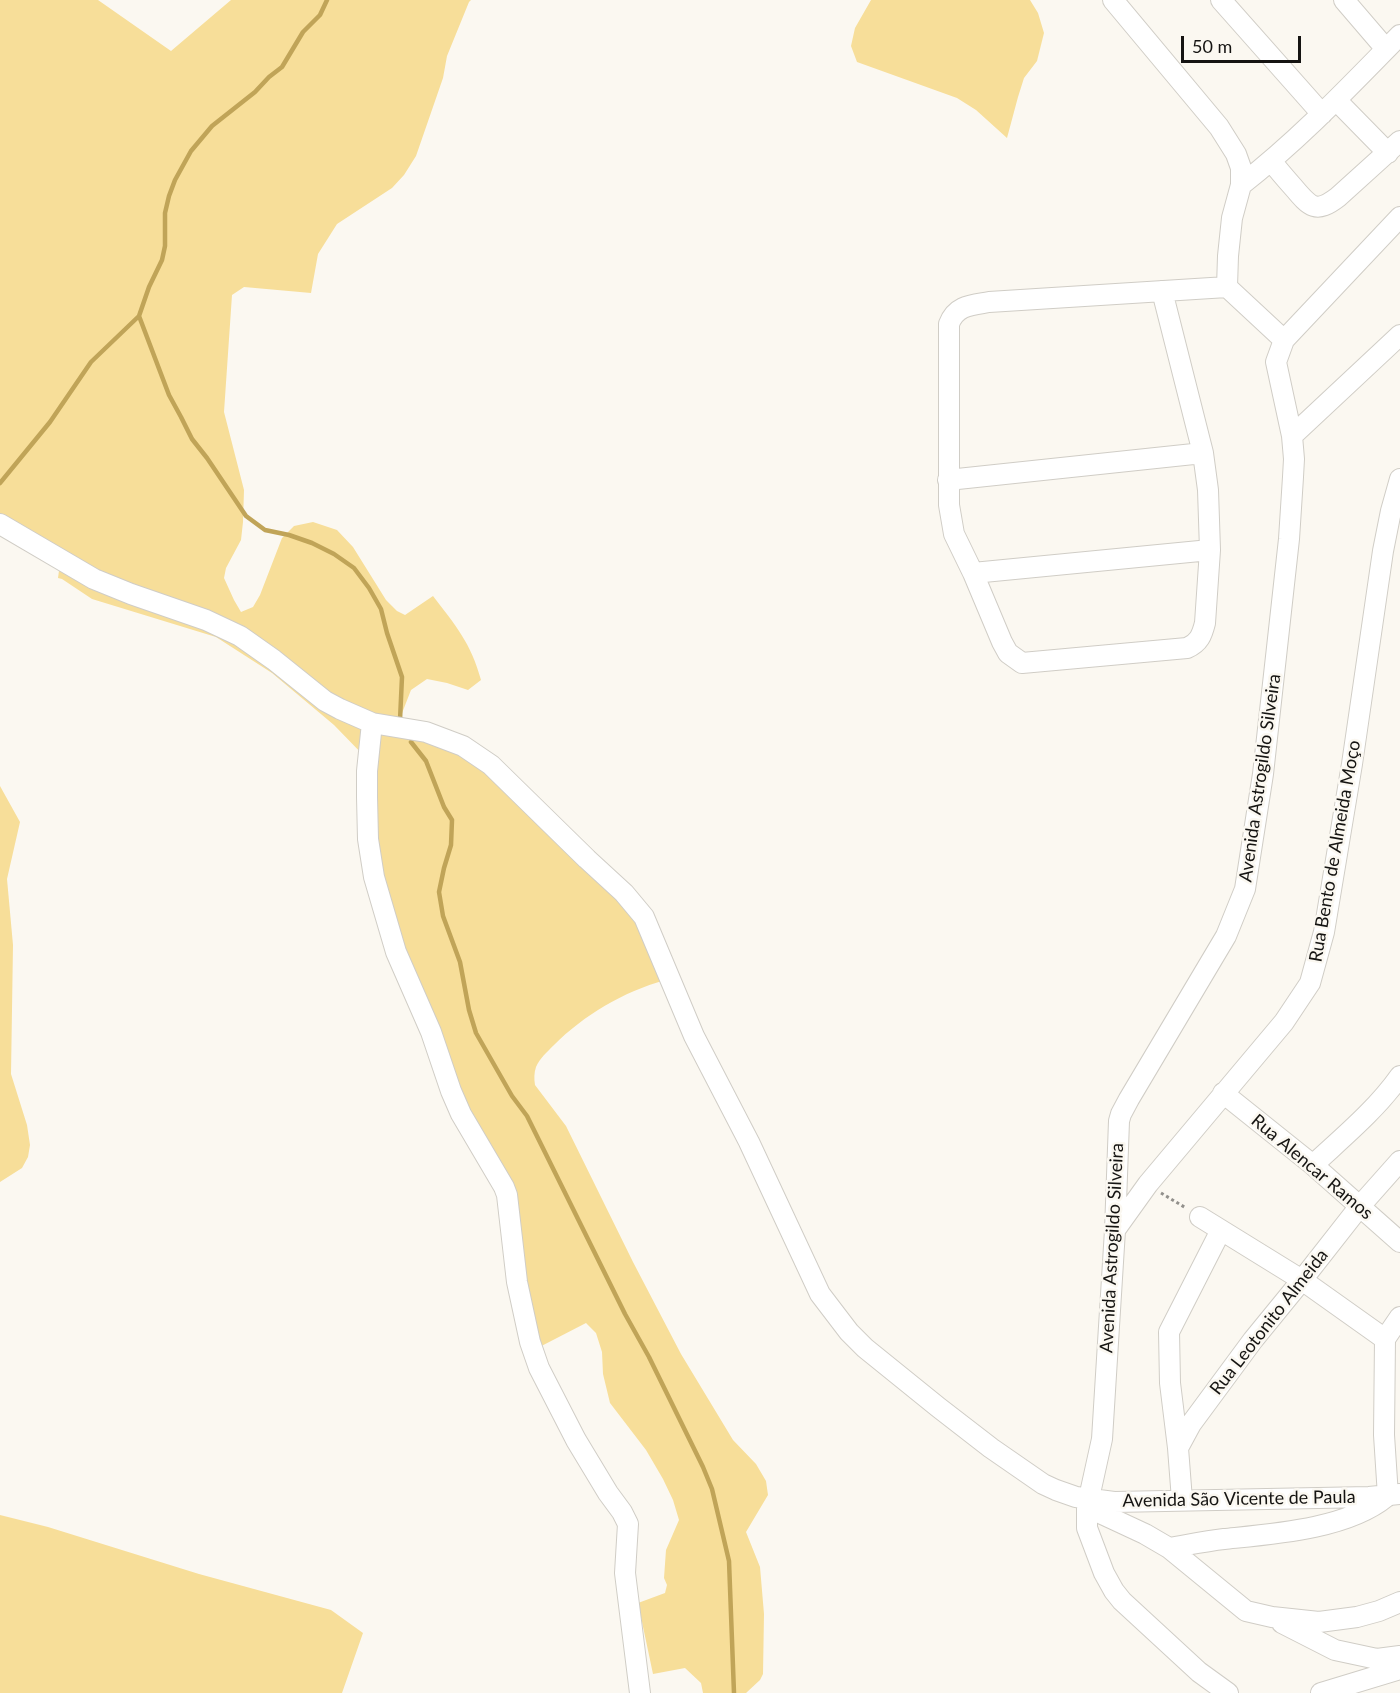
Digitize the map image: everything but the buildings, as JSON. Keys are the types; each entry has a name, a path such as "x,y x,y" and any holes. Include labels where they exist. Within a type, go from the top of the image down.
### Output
{"street":[{"path":"1113,0 1228,141 1241,168 1241,186 1232,218 1227,287"},
{"path":"1221,0 1322,114"},
{"path":"1241,186 1272,162 1393,42 1344,0"},
{"path":"1272,162 1308,205 1318,207 1329,203 1394,147 1337,100"},
{"path":"1162,291 1203,453 1208,490 1210,550 1202,634 1194,645 1187,648 1022,663 1008,653 1002,642 954,534 948,506 949,324 952,316 958,310 989,302 1162,291 1227,287 1284,340 1400,217"},
{"path":"1292,436 1400,335"},
{"name":"Avenida Astrogildo Silveira","path":"1228,1693 1199,1672 1114,1591 1104,1573 1087,1528 1088,1503 1102,1439 1115,1230 1118,1133 1121,1114 1226,936 1245,889 1263,774 1289,539 1294,459 1292,436 1276,362 1284,340"},
{"path":"948,480 1203,453"},
{"name":"Rua Bento de Almeida Moço","path":"1115,1230 1148,1185 1284,1022 1310,983 1326,920 1352,764 1383,551 1400,479"},
{"path":"1,525 94,579 206,620 240,636 325,701 340,709 372,723 426,732 463,746 491,765 624,893 644,917 694,1036 749,1142 820,1294 833,1312 849,1332 883,1364 991,1448 1042,1484 1088,1503 1169,1548 1246,1611 1272,1617 1319,1622 1357,1617 1400,1602"},
{"path":"973,573 1210,550"},
{"path":"372,723 367,797 368,839 374,877 396,952 431,1032 457,1106 507,1195 517,1282 538,1368 576,1440 628,1524 625,1573 640,1693"},
{"path":"1313,1165 1357,1125 1391,1089 1400,1076"},
{"name":"Rua Alencar Ramos","path":"1224,1093 1313,1165 1400,1242"},
{"name":"Rua Leotonito Almeida","path":"1178,1448 1191,1424 1253,1340 1360,1206 1400,1161"},
{"path":"1200,1217 1302,1280 1385,1339"},
{"path":"1182,1500 1170,1383 1169,1332 1221,1230"},
{"path":"1394,1495 1384,1435 1385,1339 1400,1317"},
{"name":"Avenida São Vicente de Paula","path":"1088,1503 1394,1495"},
{"name":"Avenida São Vicente de Paula","path":"1169,1548 1319,1525 1359,1514 1394,1495"},
{"path":"1272,1617 1335,1650 1377,1659 1400,1656"},
{"path":"1321,1693 1400,1669"}],"path":[{"path":"1148,1185 1200,1217"}],"shaded area":[{"path":"0,0 98,0 171,51 231,0 471,0 447,56 443,78 416,156 392,188 337,224 318,254 311,293 244,287 232,295 224,412 244,490 241,540 226,568 224,578 241,612 253,607 260,595 282,538 294,526 313,522 337,530 353,547 386,600 397,611 405,615 433,596 456,626 473,655 481,680 468,690 427,679 411,690 397,726 452,741 625,897 665,980 619,998 578,1024 544,1055 535,1069 535,1085 566,1126 681,1354 733,1440 756,1464 766,1481 768,1495 746,1532 760,1567 764,1614 763,1674 746,1693 703,1693 701,1683 685,1668 653,1674 638,1603 665,1593 667,1585 664,1578 666,1550 679,1520 673,1500 646,1450 610,1403 603,1374 602,1352 596,1333 586,1323 524,1355 503,1185 396,944 369,832 368,760 334,725 272,673 216,637 92,599 58,578 61,556 0,517"},
{"path":"871,0 1030,0 1038,13 1044,33 1037,61 1024,78 1007,138 976,110 957,98 857,62 851,46 855,28"},
{"path":"0,786 20,822 7,879 13,945 11,1074 27,1125 30,1145 28,1157 22,1168 0,1182"},
{"path":"0,1515 48,1527 199,1574 331,1610 363,1633 342,1693 0,1693"}],"waterway":[{"path":"0,483 50,422 91,362 139,316 162,260 165,246 165,213 169,196 191,151 212,126 282,67 303,32 320,15 327,0"},
{"path":"139,316 169,395 192,439 246,516 265,530 289,535 334,554 354,568 369,588 381,609 402,677 401,722"},
{"path":"411,742 426,761 444,807 452,820 451,845 439,892 443,916 460,962 476,1033 512,1096 527,1116 625,1314 649,1357 712,1489 729,1561 734,1693"}]}
